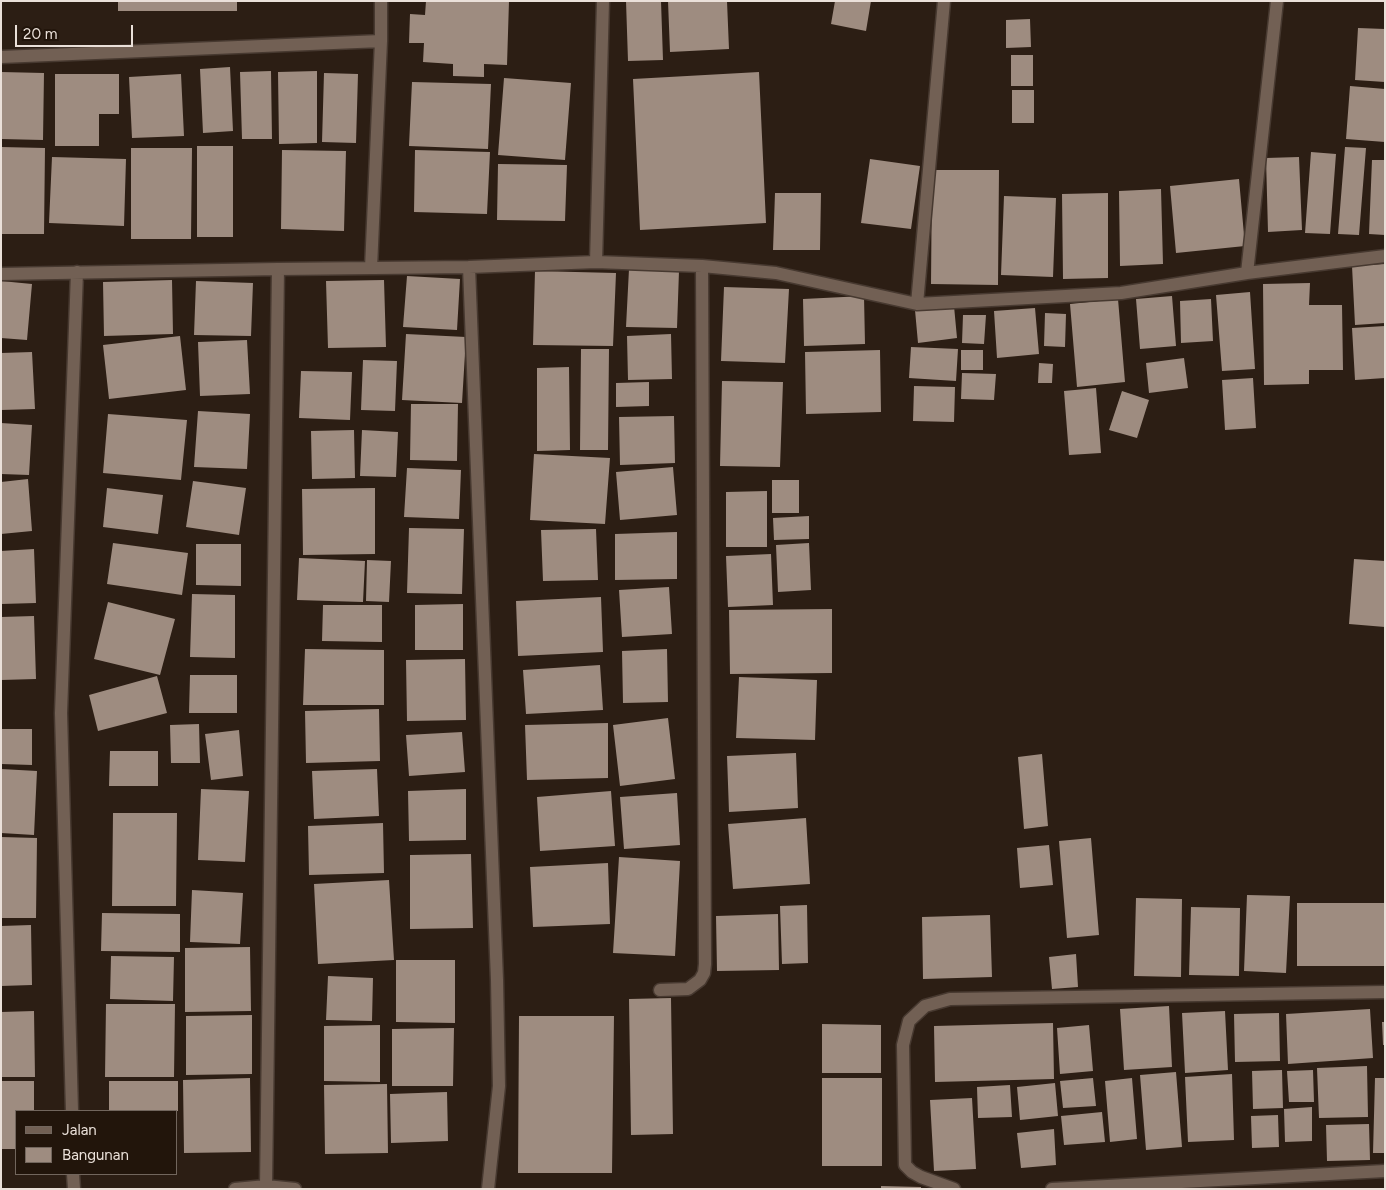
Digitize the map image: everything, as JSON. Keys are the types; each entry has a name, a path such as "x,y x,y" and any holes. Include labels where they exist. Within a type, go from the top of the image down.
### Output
{"street":[{"path":"371,268 382,40 381,1"},
{"path":"596,262 603,1"},
{"path":"917,304 944,1"},
{"path":"1247,273 1277,1"},
{"path":"1,57 382,40"},
{"path":"1,274 469,267 596,262 702,266 776,273 917,304 1121,293 1247,273 1385,256"},
{"path":"660,990 688,989 700,980 706,964 702,266"},
{"path":"469,267 497,980 499,1086 488,1189"},
{"path":"266,1186 278,269"},
{"path":"72,1110 61,713 77,272"},
{"path":"954,1189 921,1177 912,1172 906,1165 903,1045 909,1021 925,1006 950,999 1385,992"},
{"path":"1052,1189 1385,1171"},
{"path":"74,1175 74,1189"},
{"path":"235,1189 266,1186 295,1189"}],"building":[{"path":"118,1 237,1 237,11 118,11"},
{"path":"426,1 509,1 507,65 484,64 484,77 453,76 453,64 423,62 424,43 409,43 410,14 425,15"},
{"path":"626,1 661,1 663,60 628,61"},
{"path":"668,1 727,1 729,49 670,52"},
{"path":"835,1 871,1 866,31 831,24"},
{"path":"1030,19 1031,47 1006,48 1006,20"},
{"path":"1358,28 1385,29 1385,82 1355,80"},
{"path":"1011,55 1033,55 1033,86 1011,86"},
{"path":"230,67 233,131 203,133 200,69"},
{"path":"271,71 272,139 242,139 240,72"},
{"path":"317,71 317,143 279,144 278,72"},
{"path":"1,72 44,73 43,140 1,139"},
{"path":"759,72 766,223 640,230 633,79"},
{"path":"324,73 358,74 356,143 322,142"},
{"path":"55,74 119,74 119,114 99,114 99,146 55,146"},
{"path":"181,74 184,136 132,138 129,77"},
{"path":"504,78 571,83 565,160 498,155"},
{"path":"412,82 491,84 488,149 409,146"},
{"path":"1350,86 1385,89 1385,142 1346,139"},
{"path":"1012,90 1034,90 1034,123 1012,123"},
{"path":"197,146 233,146 233,237 197,237"},
{"path":"1,147 45,148 44,234 1,234"},
{"path":"1345,147 1366,148 1359,235 1338,234"},
{"path":"131,148 192,148 191,239 131,239"},
{"path":"282,150 346,151 344,231 281,229"},
{"path":"415,150 490,152 487,214 414,212"},
{"path":"1311,152 1336,154 1330,234 1305,233"},
{"path":"52,157 126,159 124,226 49,223"},
{"path":"1299,157 1302,230 1268,232 1266,158"},
{"path":"870,159 920,166 911,229 861,223"},
{"path":"1372,160 1385,160 1385,235 1369,234"},
{"path":"498,164 567,165 565,221 497,220"},
{"path":"932,170 999,170 998,285 931,284"},
{"path":"1239,179 1245,246 1176,253 1170,186"},
{"path":"1161,189 1163,264 1120,266 1119,191"},
{"path":"775,193 821,193 820,250 773,250"},
{"path":"1108,193 1108,278 1063,279 1062,194"},
{"path":"1004,196 1056,198 1053,277 1001,275"},
{"path":"1385,264 1385,323 1355,325 1352,266"},
{"path":"629,269 679,271 677,328 626,327"},
{"path":"535,271 616,273 613,346 533,345"},
{"path":"407,276 460,279 457,330 403,327"},
{"path":"172,280 173,334 104,336 103,282"},
{"path":"384,280 386,347 328,348 326,281"},
{"path":"1,281 32,284 27,340 1,338"},
{"path":"196,281 253,283 251,336 194,335"},
{"path":"1310,283 1309,305 1342,305 1343,370 1309,370 1309,384 1264,385 1263,284"},
{"path":"724,287 789,289 785,363 721,361"},
{"path":"1250,292 1255,369 1222,371 1216,295"},
{"path":"864,296 865,344 804,346 803,299"},
{"path":"1172,296 1176,346 1140,349 1136,299"},
{"path":"1118,299 1125,382 1077,387 1070,304"},
{"path":"1211,299 1213,341 1181,343 1180,301"},
{"path":"954,306 957,338 918,343 915,310"},
{"path":"1035,308 1039,354 997,358 994,311"},
{"path":"1045,313 1066,314 1065,347 1044,346"},
{"path":"963,315 986,315 984,344 962,343"},
{"path":"1385,326 1385,378 1355,380 1352,328"},
{"path":"406,334 466,337 462,403 402,400"},
{"path":"671,334 672,379 628,380 627,336"},
{"path":"180,336 186,390 109,399 103,345"},
{"path":"247,340 250,394 200,396 198,342"},
{"path":"911,347 958,349 956,381 909,378"},
{"path":"581,349 609,349 608,450 580,450"},
{"path":"880,350 881,412 806,414 805,352"},
{"path":"961,350 983,350 983,370 961,370"},
{"path":"32,352 35,409 1,410 1,353"},
{"path":"1184,358 1188,388 1149,393 1146,363"},
{"path":"363,360 397,361 395,411 361,410"},
{"path":"1039,363 1053,364 1052,383 1038,383"},
{"path":"569,367 570,450 537,451 537,368"},
{"path":"301,371 352,372 350,420 299,418"},
{"path":"962,373 996,374 994,400 961,399"},
{"path":"1253,378 1256,428 1225,430 1222,380"},
{"path":"722,381 783,382 780,467 720,466"},
{"path":"649,382 649,406 616,407 616,383"},
{"path":"914,386 955,387 954,422 913,421"},
{"path":"1096,388 1101,453 1069,455 1064,391"},
{"path":"1122,391 1149,400 1137,438 1109,430"},
{"path":"411,404 458,404 457,461 410,460"},
{"path":"198,411 250,414 247,469 194,467"},
{"path":"108,414 187,420 181,480 103,473"},
{"path":"674,416 675,463 620,465 619,417"},
{"path":"1,423 32,425 29,475 1,474"},
{"path":"354,430 355,478 312,479 311,431"},
{"path":"362,430 398,432 396,477 360,476"},
{"path":"534,454 610,458 605,524 530,520"},
{"path":"673,467 677,515 620,520 616,472"},
{"path":"407,468 461,470 459,519 404,517"},
{"path":"28,479 32,531 1,534 1,482"},
{"path":"772,480 799,480 799,513 772,513"},
{"path":"193,481 246,488 239,535 186,527"},
{"path":"107,488 163,495 158,534 103,527"},
{"path":"375,488 375,554 303,555 302,489"},
{"path":"767,491 767,547 726,547 726,492"},
{"path":"809,516 809,539 774,540 773,518"},
{"path":"409,528 464,529 462,594 407,593"},
{"path":"596,529 598,580 543,581 541,530"},
{"path":"677,532 677,579 615,580 615,534"},
{"path":"113,543 188,553 182,595 107,584"},
{"path":"809,543 811,590 778,592 776,545"},
{"path":"196,544 241,544 241,586 196,585"},
{"path":"34,549 36,603 1,604 1,551"},
{"path":"771,554 773,605 728,607 726,556"},
{"path":"299,558 365,561 363,602 297,600"},
{"path":"1354,559 1385,561 1385,627 1349,624"},
{"path":"367,560 391,561 389,602 366,601"},
{"path":"669,587 672,634 622,637 619,590"},
{"path":"192,594 235,595 235,658 190,657"},
{"path":"601,597 603,652 518,656 516,601"},
{"path":"108,602 175,619 160,675 94,659"},
{"path":"463,604 463,650 415,650 415,605"},
{"path":"323,605 382,605 382,642 322,641"},
{"path":"832,609 832,673 730,674 729,610"},
{"path":"34,616 36,679 1,680 1,617"},
{"path":"305,649 384,650 384,705 303,705"},
{"path":"667,649 668,702 623,703 622,651"},
{"path":"465,659 466,720 407,721 406,660"},
{"path":"600,665 603,710 526,714 523,670"},
{"path":"190,675 237,675 237,713 189,713"},
{"path":"157,676 167,713 98,731 89,695"},
{"path":"739,677 817,680 815,740 736,738"},
{"path":"379,709 380,761 306,763 305,711"},
{"path":"668,718 675,779 620,786 613,725"},
{"path":"608,723 608,778 527,780 525,725"},
{"path":"199,724 200,763 171,763 170,725"},
{"path":"1,729 32,729 32,765 1,764"},
{"path":"239,730 243,776 211,780 205,734"},
{"path":"462,732 465,772 409,776 406,735"},
{"path":"110,751 158,751 158,786 109,786"},
{"path":"796,753 798,808 729,812 727,756"},
{"path":"1042,754 1048,826 1024,829 1018,757"},
{"path":"1,769 37,771 34,835 1,833"},
{"path":"377,769 379,816 314,819 312,771"},
{"path":"201,789 249,791 245,862 198,860"},
{"path":"466,789 466,840 409,841 408,791"},
{"path":"611,791 615,846 540,851 537,797"},
{"path":"677,793 680,845 624,849 620,797"},
{"path":"113,813 177,813 176,906 112,906"},
{"path":"806,818 810,884 733,889 728,824"},
{"path":"383,823 384,873 309,875 308,826"},
{"path":"1,837 37,838 36,918 1,918"},
{"path":"1091,838 1099,935 1067,938 1059,841"},
{"path":"1049,845 1053,885 1020,888 1017,848"},
{"path":"471,854 473,928 410,929 410,855"},
{"path":"619,857 680,861 675,956 613,953"},
{"path":"608,863 610,924 533,927 530,867"},
{"path":"389,880 394,960 318,964 314,884"},
{"path":"192,890 243,893 240,944 190,942"},
{"path":"1247,895 1290,896 1286,973 1244,971"},
{"path":"1136,898 1182,899 1181,977 1134,976"},
{"path":"1297,903 1385,903 1385,966 1297,966"},
{"path":"807,905 808,963 782,964 780,906"},
{"path":"1191,907 1240,908 1239,976 1189,975"},
{"path":"102,913 180,914 180,952 101,951"},
{"path":"778,914 779,970 717,971 716,916"},
{"path":"990,915 992,977 923,979 922,917"},
{"path":"31,925 32,985 1,986 1,926"},
{"path":"250,947 251,1011 185,1012 185,948"},
{"path":"1076,954 1078,987 1052,989 1049,957"},
{"path":"111,956 174,957 173,1001 110,999"},
{"path":"396,960 455,960 455,1023 396,1022"},
{"path":"328,976 373,978 372,1021 326,1020"},
{"path":"671,998 673,1134 631,1135 629,999"},
{"path":"106,1004 175,1004 174,1077 105,1077"},
{"path":"1169,1006 1172,1067 1124,1070 1120,1009"},
{"path":"1370,1009 1373,1058 1288,1064 1286,1014"},
{"path":"34,1011 35,1077 1,1077 1,1012"},
{"path":"1225,1011 1228,1070 1185,1073 1182,1013"},
{"path":"1279,1013 1280,1061 1235,1062 1234,1014"},
{"path":"252,1015 252,1074 186,1075 186,1016"},
{"path":"519,1016 614,1016 612,1173 518,1173"},
{"path":"1382,1022 1385,1022 1385,1045 1383,1045"},
{"path":"1053,1023 1054,1079 935,1082 934,1026"},
{"path":"822,1024 881,1025 881,1073 822,1073"},
{"path":"380,1025 380,1082 324,1081 324,1026"},
{"path":"1089,1025 1093,1071 1060,1074 1057,1028"},
{"path":"454,1028 453,1086 392,1086 392,1029"},
{"path":"1367,1066 1368,1117 1319,1118 1317,1068"},
{"path":"1282,1070 1283,1108 1253,1109 1252,1071"},
{"path":"1313,1070 1314,1102 1289,1102 1287,1071"},
{"path":"1176,1072 1182,1147 1146,1150 1140,1075"},
{"path":"1232,1074 1234,1140 1188,1142 1185,1077"},
{"path":"250,1078 251,1152 184,1153 183,1080"},
{"path":"822,1078 882,1078 882,1166 822,1166"},
{"path":"1093,1078 1096,1106 1063,1108 1060,1081"},
{"path":"1132,1078 1137,1139 1110,1142 1105,1081"},
{"path":"1375,1078 1385,1078 1385,1153 1373,1153"},
{"path":"1,1081 34,1081 34,1110 15,1110 15,1149 1,1149"},
{"path":"109,1081 178,1081 178,1110 109,1110"},
{"path":"1055,1083 1058,1116 1020,1120 1017,1087"},
{"path":"387,1084 388,1153 325,1154 324,1085"},
{"path":"1010,1085 1012,1117 978,1118 977,1087"},
{"path":"447,1092 448,1141 391,1143 390,1094"},
{"path":"972,1098 976,1169 934,1171 930,1100"},
{"path":"1312,1107 1312,1141 1285,1142 1284,1109"},
{"path":"1102,1112 1105,1142 1064,1145 1061,1116"},
{"path":"1278,1115 1279,1147 1252,1148 1251,1116"},
{"path":"1369,1124 1370,1160 1327,1161 1326,1125"},
{"path":"1054,1129 1056,1165 1021,1168 1017,1133"},
{"path":"881,1186 921,1187 921,1189 881,1189"}]}
